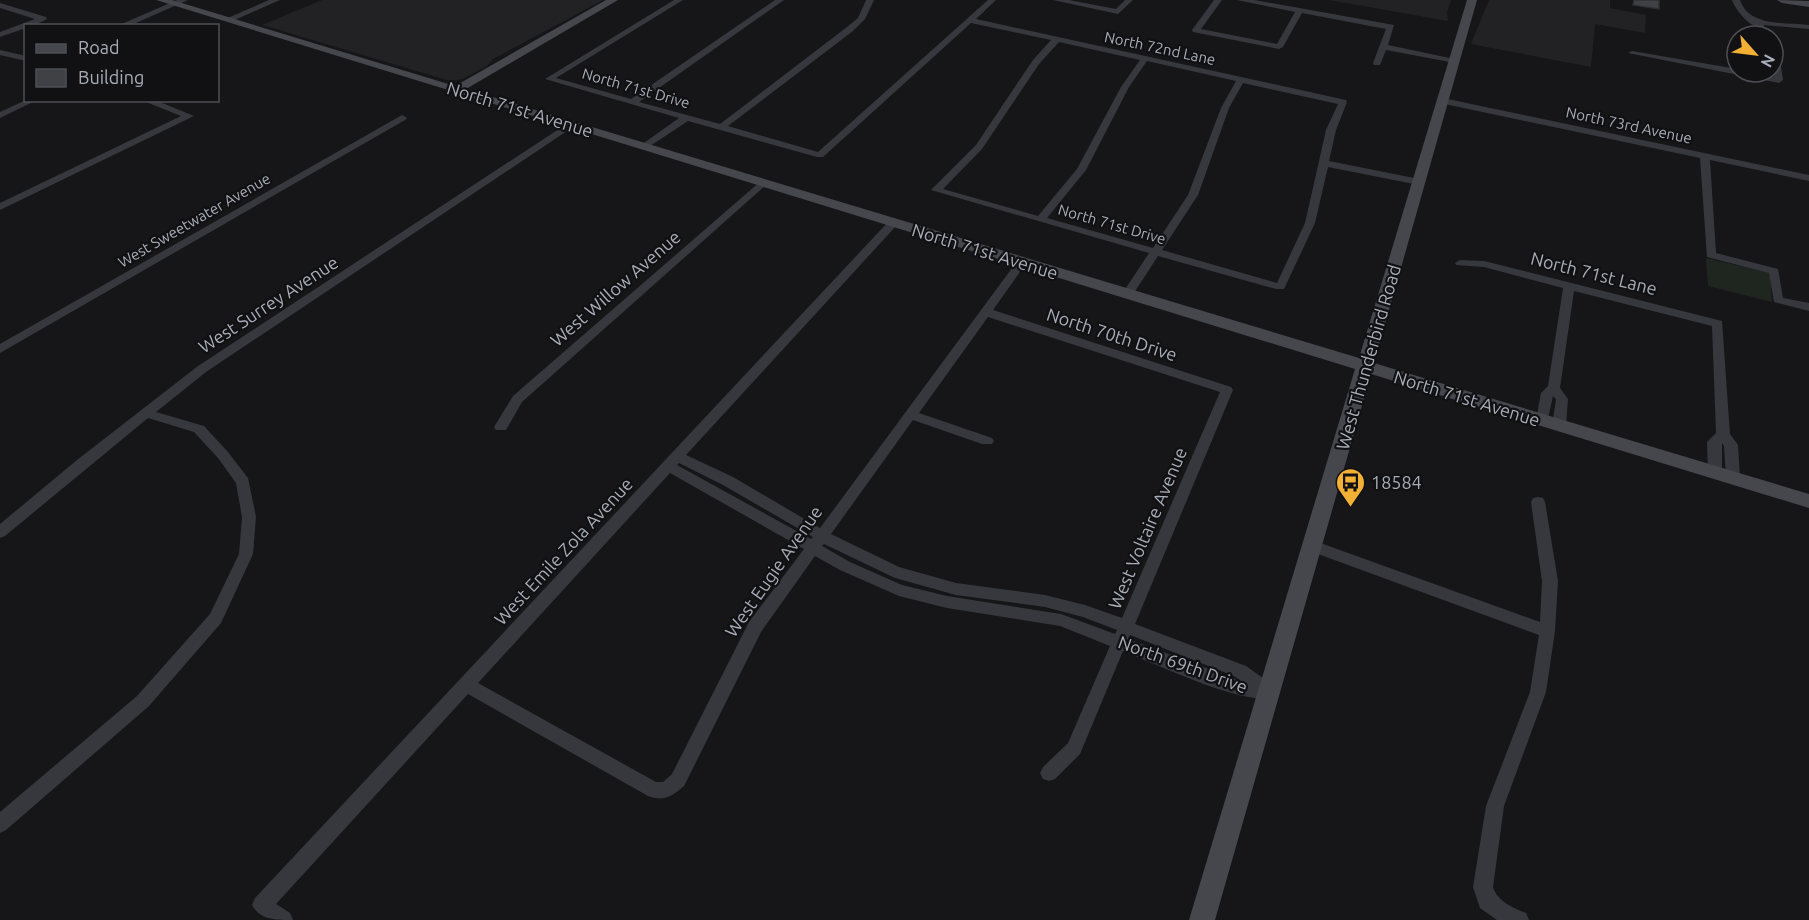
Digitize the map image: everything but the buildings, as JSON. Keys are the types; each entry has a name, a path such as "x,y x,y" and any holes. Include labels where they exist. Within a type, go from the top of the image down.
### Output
{"street":[{"name":"North 71st Avenue","path":"160,0 179,2 227,20 1809,501"},
{"path":"227,20 276,0"},
{"path":"456,90 613,0"},
{"name":"North 71st Drive","path":"679,0 549,79 820,155 970,20"},
{"path":"633,102 780,0"},
{"path":"722,127 850,29 861,19 870,0"},
{"path":"970,20 992,0"},
{"path":"1057,0 1118,12 1129,0"},
{"path":"1218,0 1196,30 1279,47 1300,11"},
{"path":"1241,0 1391,27 1377,63"},
{"name":"West Thunderbird Road","path":"1202,920 1472,0"},
{"path":"1736,0 1739,9 1755,22 1809,27"},
{"path":"1744,0 1747,10 1745,12"},
{"path":"1782,0 1809,4"},
{"path":"1,2 43,19 30,24"},
{"path":"126,24 179,2"},
{"name":"North 72nd Lane","path":"970,20 1241,79 1345,105 1331,130 1324,166"},
{"path":"0,35 24,26"},
{"path":"929,178 940,186 978,147 1036,62 1057,39"},
{"path":"1384,47 1455,60"},
{"path":"0,52 24,58"},
{"path":"1632,53 1725,70"},
{"path":"1041,219 1081,170 1125,87 1145,58"},
{"path":"1128,294 1193,195 1225,108 1241,79"},
{"name":"North 73rd Avenue","path":"1443,101 1809,178"},
{"path":"0,115 29,102"},
{"path":"0,207 189,116 150,102"},
{"path":"644,147 687,117"},
{"name":"West Sweetwater Avenue","path":"0,349 402,118"},
{"name":"West Surrey Avenue","path":"0,532 202,369 571,125"},
{"path":"1705,156 1711,255 1774,271 1778,300 1809,307"},
{"path":"1324,166 1418,186"},
{"name":"North 71st Drive","path":"940,186 1041,219 1280,287 1310,223 1324,166"},
{"name":"West Willow Avenue","path":"501,427 516,399 762,183"},
{"name":"West Emile Zola Avenue","path":"283,920 262,905 893,223"},
{"name":"West Eugie Avenue","path":"465,684 654,790 667,790 678,780 755,627 1022,262"},
{"name":"North 71st Lane","path":"1460,263 1484,264 1718,324 1723,435"},
{"path":"1550,423 1562,399 1554,388 1569,286"},
{"name":"North 70th Drive","path":"986,312 1227,390"},
{"path":"1550,423 1545,400 1546,393 1554,388"},
{"name":"West Voltaire Avenue","path":"1049,773 1074,748 1227,390"},
{"path":"1545,400 1561,405"},
{"path":"0,824 143,701 216,618 246,554 249,517 243,482 223,455 199,429 145,413"},
{"path":"909,414 987,441"},
{"path":"1715,473 1714,442 1723,435 1731,445 1733,479"},
{"path":"1714,451 1732,456"},
{"name":"North 69th Drive","path":"673,461 708,487 816,541 882,584 906,593 947,595 1123,635 1234,687 1270,692"},
{"path":"1519,920 1504,914 1487,901 1483,887 1495,806 1538,692 1547,631 1550,581 1538,502"},
{"path":"1312,546 1547,631"}],"shaded area":[{"path":"322,0 603,0 493,59 487,66 462,79 450,81 262,25"},
{"path":"1329,0 1451,0 1447,12 1448,21"},
{"path":"1489,0 1610,0 1610,8 1646,15 1645,33 1595,24 1591,67 1471,44"},
{"path":"1706,258 1770,273 1772,302 1708,286"}],"place":[{"name":"18584","path":"1350,508"}]}
